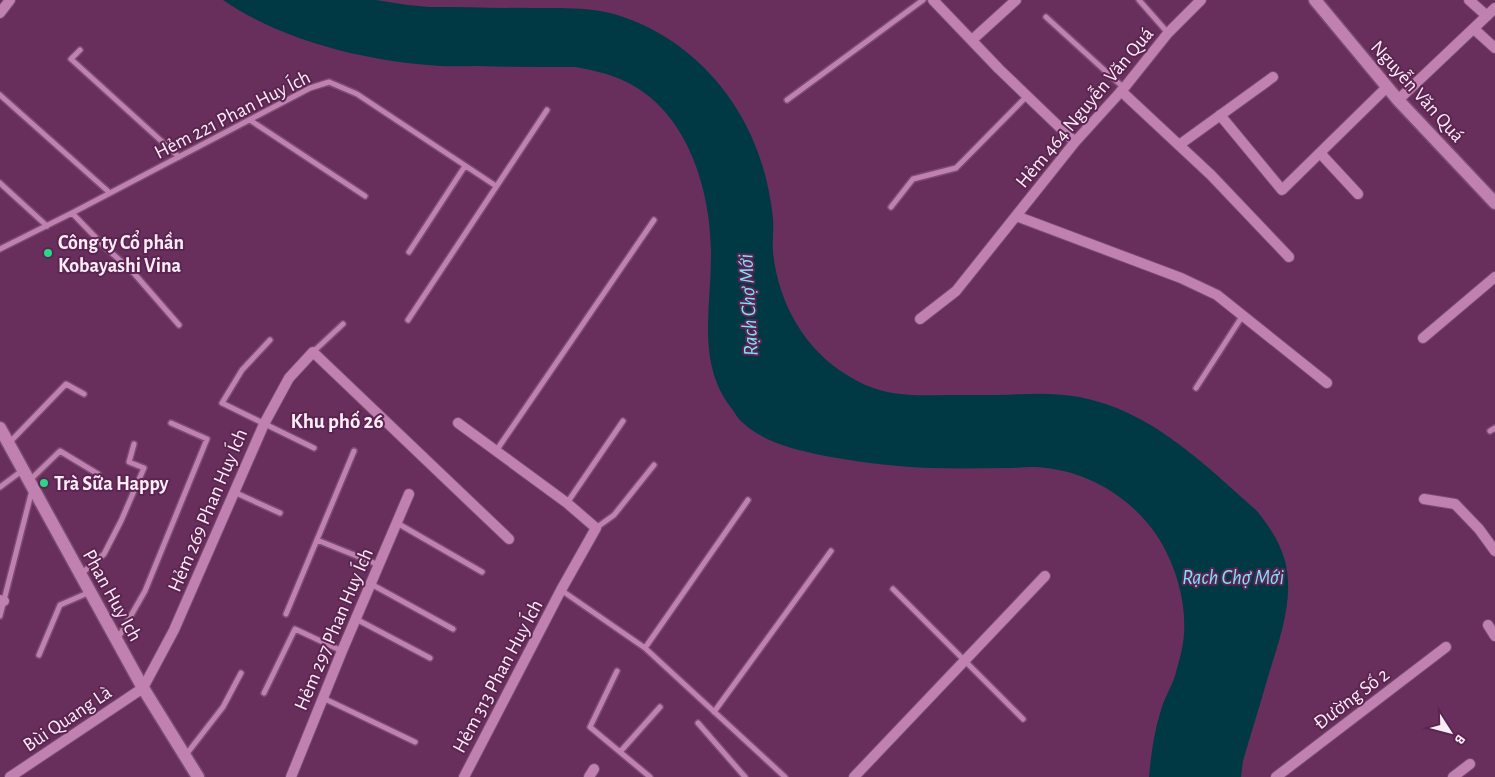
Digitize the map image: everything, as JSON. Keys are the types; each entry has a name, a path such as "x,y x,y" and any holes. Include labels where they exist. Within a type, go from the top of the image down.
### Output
{"main road":[{"name":"Nguyễn Văn Quá","path":"1315,0 1398,100 1495,204"},
{"name":"Phan Huy Ich","path":"0,428 143,688 196,775"}],"street":[{"path":"0,13 10,0"},
{"path":"933,0 1075,142"},
{"path":"972,40 1016,0"},
{"name":"Hẻm 464 Nguyễn Văn Quá","path":"920,320 956,291 1075,142 1122,90 1168,33 1201,0"},
{"path":"1469,0 1487,16"},
{"path":"1398,100 1495,8"},
{"path":"1474,28 1495,48"},
{"path":"1179,145 1273,77"},
{"path":"1220,115 1282,190 1387,87"},
{"path":"1122,90 1211,175 1289,257"},
{"path":"1320,153 1358,194"},
{"path":"1016,216 1182,278 1217,295 1327,383"},
{"path":"1423,338 1495,277"},
{"path":"313,352 509,539"},
{"name":"Hẻm 269 Phan Huy Ích","path":"143,688 174,630 264,424 289,378 313,352"},
{"path":"458,423 567,503 596,528"},
{"name":"Hẻm 297 Phan Huy Ích","path":"291,777 322,697 409,494"},
{"path":"1424,499 1455,504 1479,529 1495,551"},
{"name":"Hẻm 313 Phan Huy Ích","path":"464,777 561,590 596,528"},
{"path":"854,777 1045,576"},
{"path":"1488,625 1495,636"},
{"name":"Đường Số 2","path":"1276,777 1446,647"},
{"name":"Bùi Quang Là","path":"10,777 143,688"},
{"path":"1453,777 1470,764"}],"lane":[{"path":"787,100 923,0"},
{"path":"1139,0 1168,33"},
{"path":"1046,17 1122,90"},
{"path":"80,50 71,59 180,157"},
{"name":"Hẻm 221 Phan Huy Ích","path":"0,249 310,88 329,82 357,94 496,186"},
{"path":"0,95 110,193"},
{"path":"891,207 913,179 956,168 1027,96"},
{"path":"408,320 547,110"},
{"path":"250,120 365,196"},
{"path":"410,252 465,166"},
{"path":"0,183 47,226"},
{"path":"72,213 105,247 132,271 179,324"},
{"path":"496,451 654,220"},
{"path":"1196,388 1243,315"},
{"name":"Hẻm 269 Phan Huy Ích","path":"313,352 343,324"},
{"path":"270,340 242,370 222,403 314,448"},
{"path":"9,444 66,384 84,394"},
{"path":"567,503 624,421"},
{"path":"117,640 145,591 206,439 171,423"},
{"path":"81,574 104,554 144,468 130,462 134,444"},
{"path":"0,487 29,479 60,451 98,474"},
{"path":"286,614 354,451"},
{"path":"596,528 614,515 654,464"},
{"path":"0,616 29,479"},
{"path":"234,492 280,513"},
{"path":"645,648 748,500"},
{"path":"397,523 482,572"},
{"path":"317,540 379,565"},
{"path":"714,712 831,551"},
{"path":"371,583 453,629"},
{"path":"892,589 1023,719"},
{"path":"561,590 645,648 785,777"},
{"path":"39,654 60,605 91,592"},
{"path":"356,618 430,658"},
{"path":"264,693 295,629 342,651"},
{"path":"617,671 590,727 650,777"},
{"path":"185,756 223,707 241,672"},
{"path":"322,697 415,742"},
{"path":"620,752 660,707"},
{"path":"698,724 745,777"}],"water":[{"name":"Rạch Chợ Mới","path":"223,0 376,0 429,7 591,10 610,13 640,23 667,38 692,56 732,102 748,128 760,157 768,187 773,219 773,252 776,271 787,306 806,338 832,364 847,375 871,387 908,395 1049,394 1069,395 1105,404 1130,414 1176,442 1257,511 1274,534 1283,554 1288,576 1288,590 1281,634 1243,761 1241,777 1149,777 1153,743 1159,718 1174,679 1181,651 1184,634 1184,610 1176,575 1161,542 1140,514 1112,492 1080,476 1042,467 918,467 876,464 820,455 769,440 750,429 739,419 721,391 713,372 709,353 708,312 711,250 706,200 699,174 690,150 677,128 662,108 643,91 615,77 576,67 434,66 348,53 269,26"}],"place":[{"name":"Công ty Cổ phần Kobayashi Vina","path":"48,253"},
{"name":"Trà Sữa Happy","path":"44,483"}],"district":[{"name":"Khu phố 26","path":"337,421"}]}
